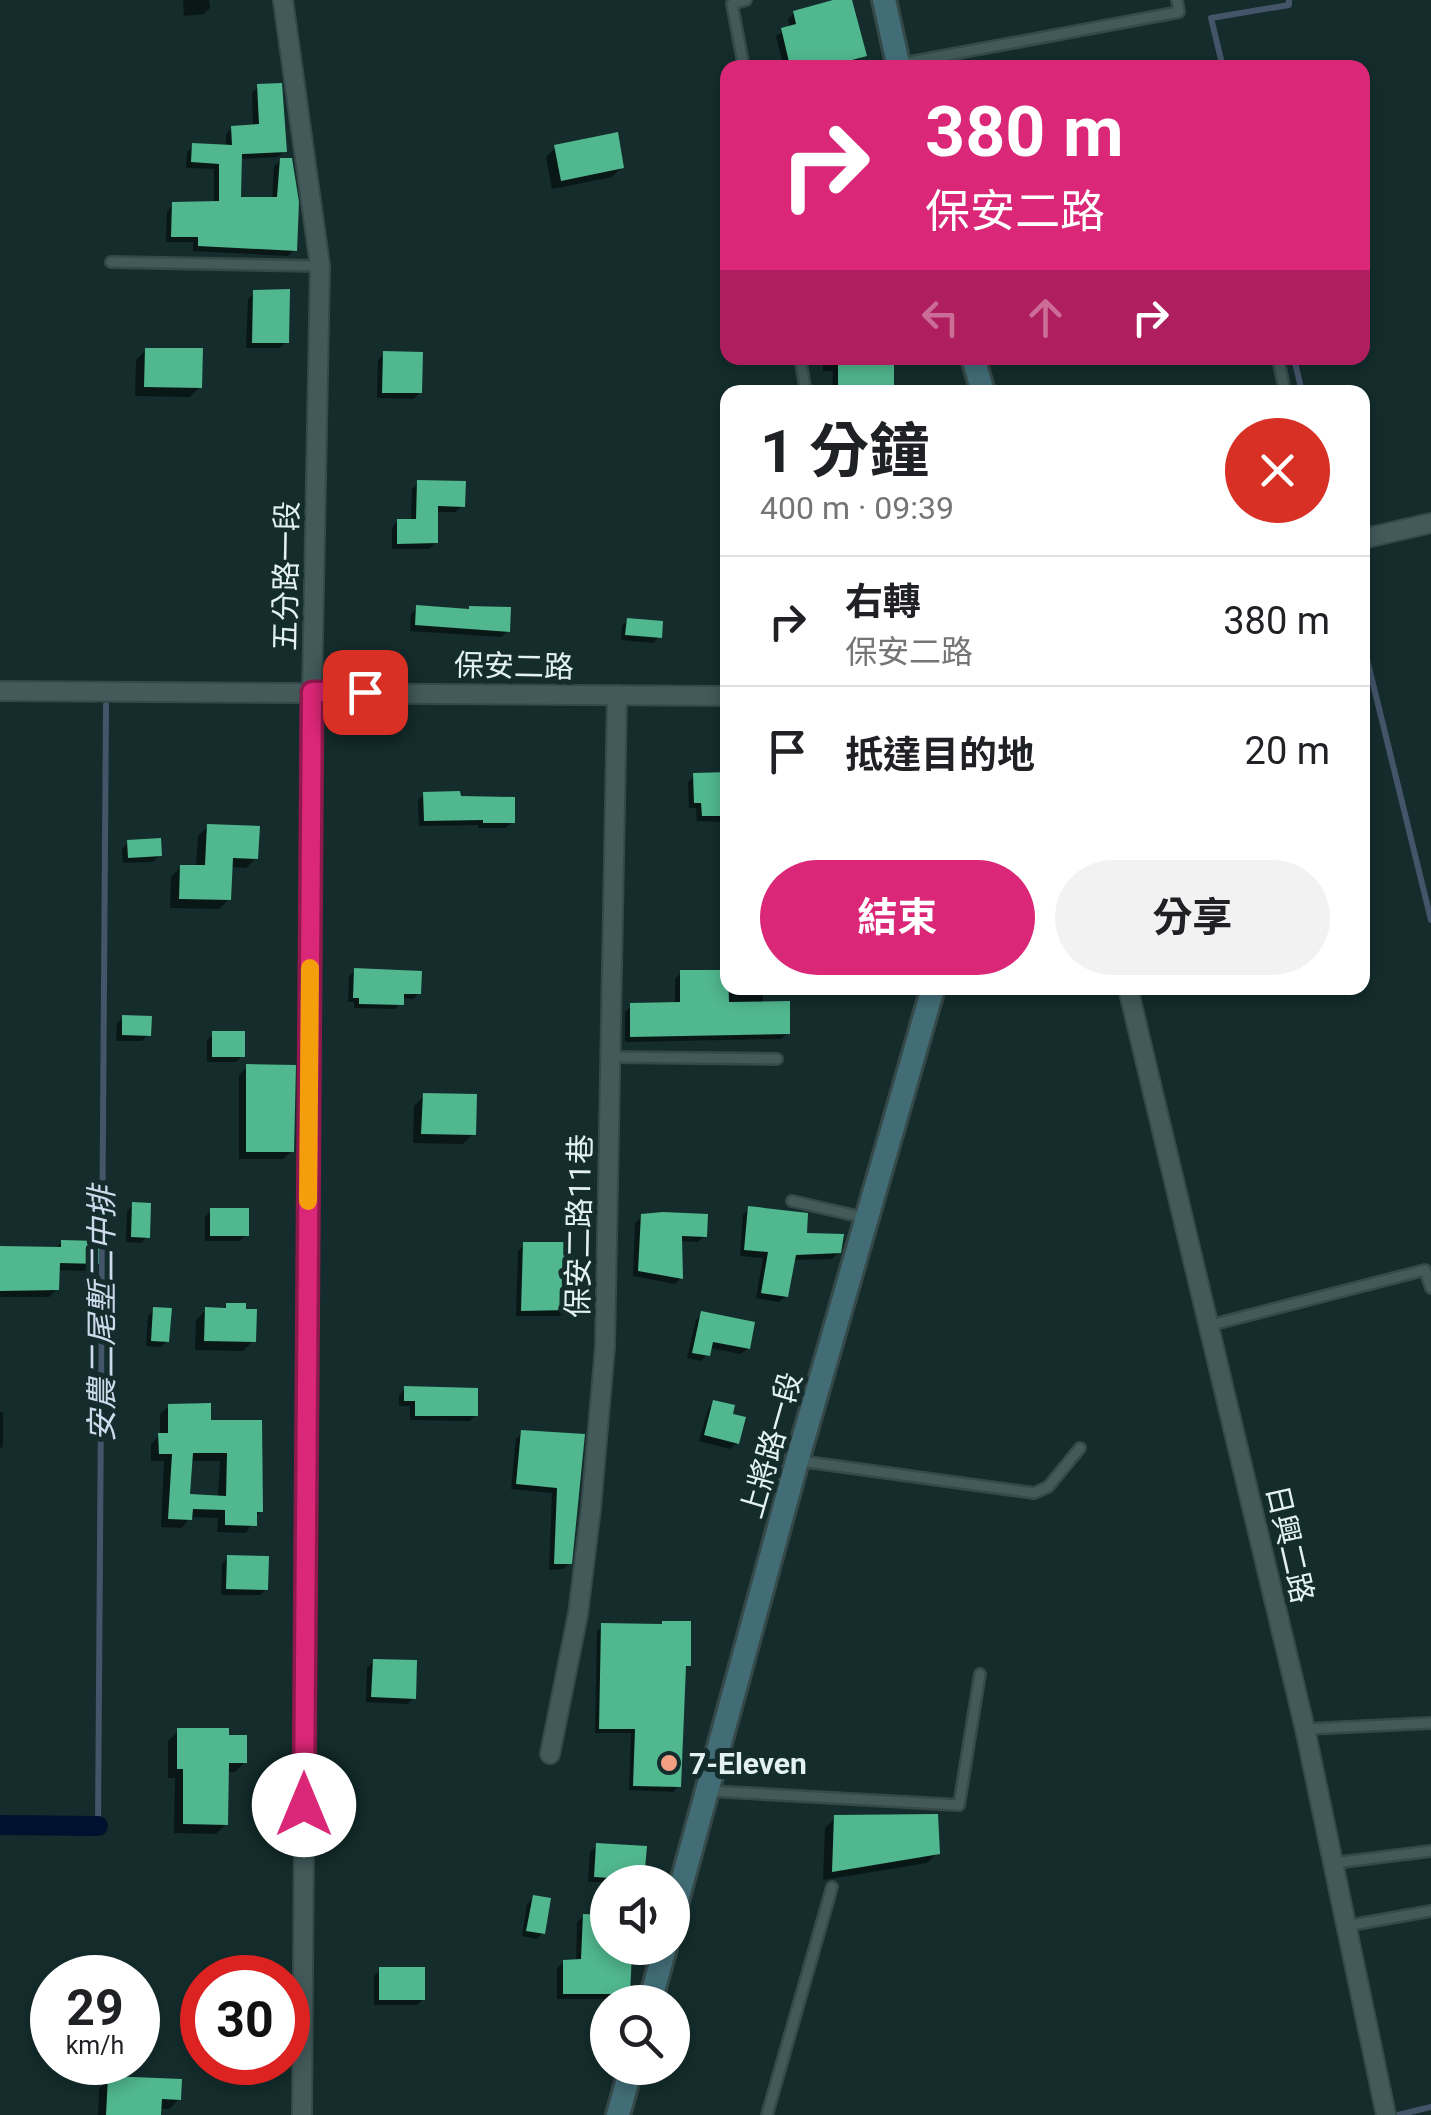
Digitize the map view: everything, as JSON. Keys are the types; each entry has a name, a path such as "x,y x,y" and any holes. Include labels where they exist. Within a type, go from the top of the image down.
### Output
{"main road":[{"path":"884,0 897,60"},
{"name":"上將路一段","path":"687,1865 932,995"},
{"path":"618,2115 626,2085"}],"street":[{"name":"五分路一段","path":"283,0 320,266 312,692 302,2115"},
{"path":"1370,536 1431,522"},
{"name":"保安二路","path":"0,691 720,696"},
{"name":"保安二路11巷","path":"550,1754 578,1614 592,1508 605,1347 617,695"},
{"name":"日興二路","path":"1130,995 1305,1729 1386,2115"}],"lane":[{"path":"742,60 732,4 746,0"},
{"path":"929,60 1179,12 1177,0"},
{"path":"111,262 320,266"},
{"path":"608,1057 777,1058"},
{"path":"792,1201 866,1218"},
{"path":"1211,1325 1425,1270 1431,1288"},
{"path":"798,1461 1034,1493 1048,1487 1080,1448"},
{"path":"707,1791 960,1805 980,1674"},
{"path":"1305,1729 1431,1723"},
{"path":"1333,1863 1431,1851"},
{"path":"767,2115 832,1886"},
{"path":"1346,1926 1431,1911"}],"building":[{"path":"833,0 852,0 867,56 852,60 789,60 781,28 796,24 793,11"},
{"path":"282,83 287,152 242,154 241,197 277,197 280,158 292,158 299,202 297,251 198,246 198,237 171,237 172,202 219,201 219,164 191,162 192,143 232,145 231,126 259,124 257,84"},
{"path":"618,132 624,168 561,181 554,145"},
{"path":"290,289 289,343 252,343 253,290"},
{"path":"145,348 203,348 202,388 144,387"},
{"path":"383,351 423,352 422,393 382,393"},
{"path":"838,365 894,365 894,385 838,385"},
{"path":"417,480 466,481 465,507 438,506 438,543 397,544 397,519 416,519"},
{"path":"416,605 511,607 510,632 415,625"},
{"path":"627,618 663,621 662,638 625,635"},
{"path":"720,772 720,816 702,816 701,803 694,803 693,773"},
{"path":"460,791 461,796 515,797 515,823 424,821 423,792"},
{"path":"207,824 260,826 258,859 233,858 231,900 179,899 180,865 205,865"},
{"path":"161,838 162,856 128,858 127,840"},
{"path":"354,968 422,971 421,994 404,994 404,1005 359,1004 359,998 353,998"},
{"path":"680,970 720,970 720,995 729,995 729,1002 790,1001 790,1034 630,1037 630,1003 680,1002"},
{"path":"122,1015 152,1016 151,1036 122,1035"},
{"path":"212,1031 245,1031 245,1057 212,1057"},
{"path":"246,1064 296,1065 294,1152 246,1152"},
{"path":"423,1093 477,1094 476,1135 421,1134"},
{"path":"132,1202 151,1203 150,1238 131,1237"},
{"path":"748,1206 808,1213 807,1233 844,1234 841,1253 796,1255 788,1297 761,1293 768,1252 744,1250"},
{"path":"210,1208 249,1208 249,1236 210,1236"},
{"path":"641,1214 708,1214 707,1237 682,1236 683,1279 638,1271"},
{"path":"61,1240 99,1241 99,1264 60,1263 59,1290 0,1291 0,1246 61,1247"},
{"path":"523,1242 569,1242 568,1310 521,1311"},
{"path":"226,1303 246,1303 246,1309 257,1309 256,1342 204,1341 205,1307 226,1308"},
{"path":"153,1307 172,1308 169,1342 151,1341"},
{"path":"701,1311 755,1322 750,1349 713,1342 710,1356 692,1353"},
{"path":"404,1386 478,1388 478,1416 415,1416 415,1401 404,1401"},
{"path":"713,1400 735,1405 733,1414 746,1417 739,1444 704,1435"},
{"path":"211,1403 211,1420 262,1420 263,1512 257,1512 257,1526 225,1525 225,1510 193,1509 192,1520 168,1519 172,1454 159,1454 158,1433 168,1433 168,1404","holes":["193,1453 227,1453 226,1496 190,1494"]},
{"path":"521,1430 585,1434 572,1564 554,1564 557,1488 516,1484"},
{"path":"227,1555 269,1556 268,1590 226,1589"},
{"path":"691,1621 681,1787 633,1786 635,1729 599,1729 601,1623"},
{"path":"373,1659 417,1660 416,1699 371,1697"},
{"path":"177,1728 229,1728 229,1735 247,1735 247,1763 229,1763 228,1825 183,1824 183,1769 177,1769"},
{"path":"938,1814 940,1854 832,1872 834,1815"},
{"path":"596,1843 647,1846 645,1865 595,1865"},
{"path":"533,1895 551,1898 545,1934 526,1931"},
{"path":"583,1914 590,1914 590,1965 631,1965 630,1985 590,1985 590,1994 563,1994 563,1960 581,1959"},
{"path":"379,1967 425,1967 425,2000 379,2000"},
{"path":"160,2078 180,2079 181,2100 162,2099 161,2115 106,2115 108,2085 160,2085"}],"waterway":[{"path":"1221,60 1211,18 1289,5 1289,0"},
{"path":"1296,365 1300,385"},
{"path":"1370,672 1431,920"},
{"name":"安農二尾塹二中排","path":"98,1826 106,705"},
{"name":"安農二尾塹二中排","path":"0,1825 98,1826"},
{"path":"1398,2115 1431,2107"}],"slow traffic":[{"path":"308,1201 310,968"}],"place":[{"name":"7-Eleven","path":"669,1763"}],"route":[{"path":"304,1805 312,692 365,692"}]}
